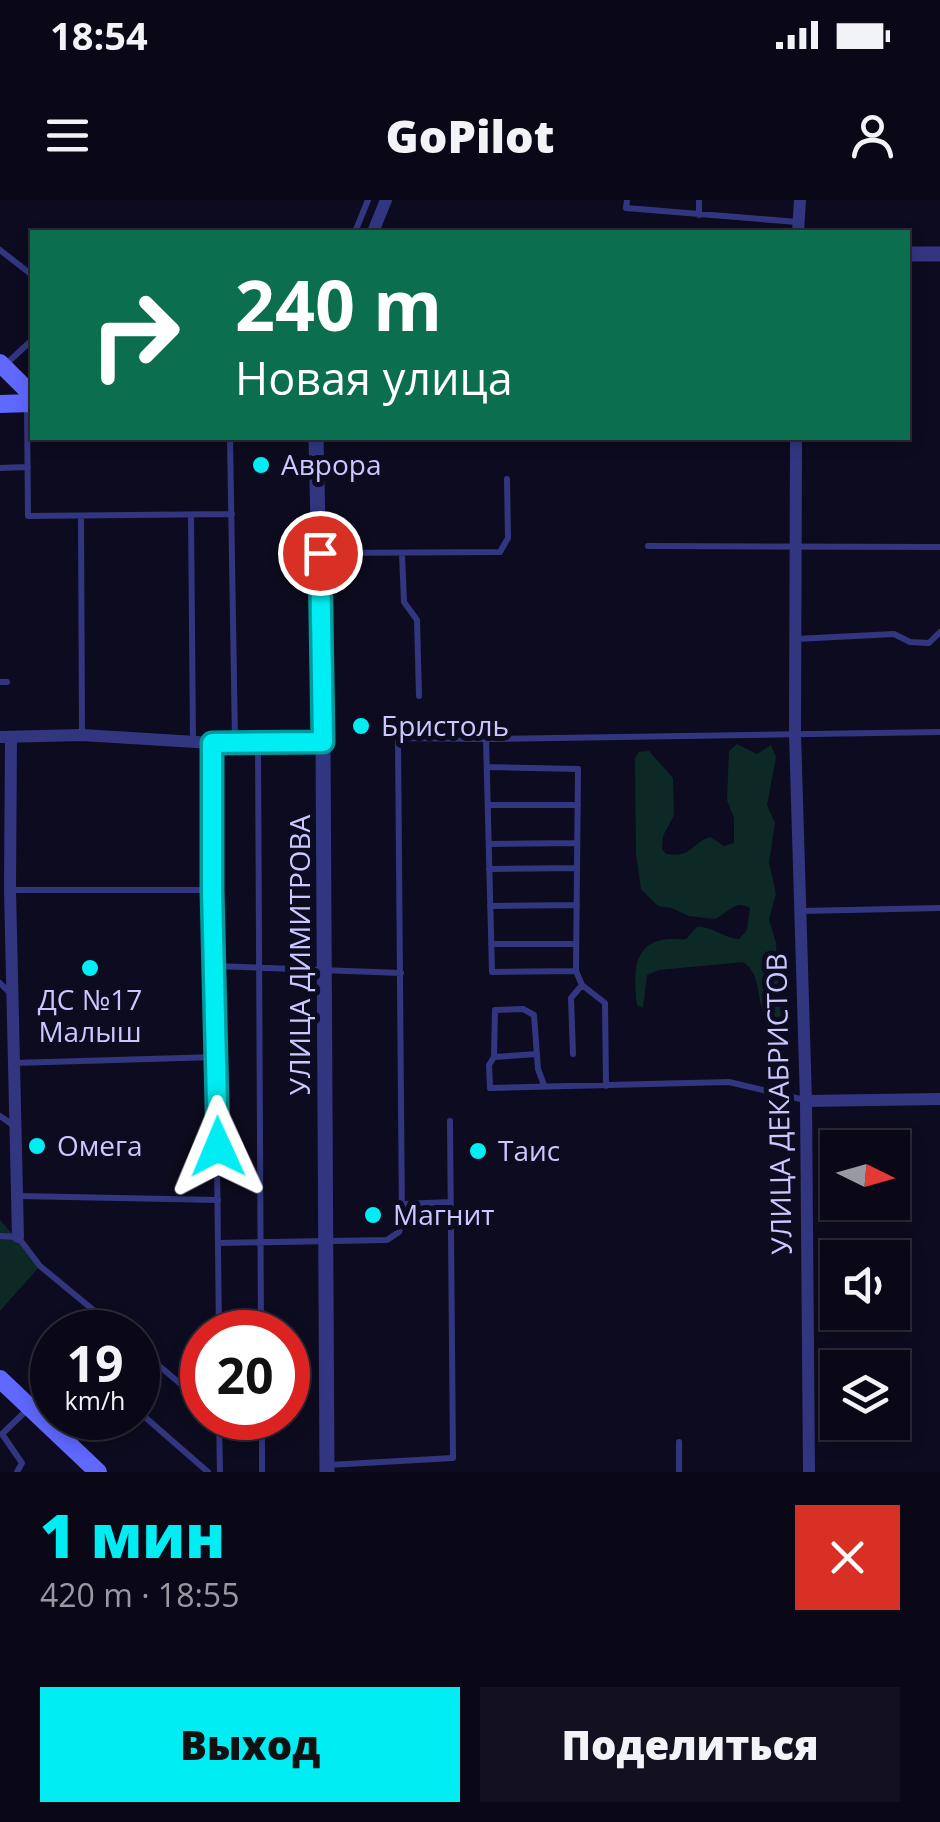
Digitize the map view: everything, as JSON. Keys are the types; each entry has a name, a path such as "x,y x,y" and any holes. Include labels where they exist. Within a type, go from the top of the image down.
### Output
{"main road":[{"path":"2,365 30,400"},
{"path":"0,404 30,401"},
{"path":"0,1379 30,1407"},
{"path":"65,1440 98,1472"}],"street":[{"path":"373,230 386,200"},
{"path":"798,228 800,200"},
{"path":"910,254 940,254"},
{"name":"УЛИЦА ДИМИТРОВА","path":"316,440 323,742 327,1468"},
{"path":"796,440 796,547"},
{"name":"УЛИЦА ДЕКАБРИСТОВ","path":"796,547 795,734 806,1101 809,1472"},
{"path":"18,1237 5,737 82,735 212,743 323,742"},
{"path":"806,1101 940,1099"}],"lane":[{"path":"357,230 368,200"},
{"path":"627,200 626,208 798,228"},
{"path":"699,200 699,215"},
{"path":"0,250 30,273"},
{"path":"2,365 30,342"},
{"path":"30,423 28,516 232,514"},
{"path":"230,440 234,742"},
{"path":"0,468 28,467"},
{"path":"320,553 500,552 508,538 507,479"},
{"path":"80,516 82,735"},
{"path":"190,516 193,742"},
{"path":"648,546 940,547"},
{"path":"402,554 404,602 417,620 419,696"},
{"path":"796,639 894,634 910,642 929,643 940,632"},
{"path":"219,1243 387,1240 402,1224 398,738 940,732"},
{"path":"486,740 492,972 576,971"},
{"path":"258,742 261,1310"},
{"path":"212,743 219,1310"},
{"path":"486,766 578,769 576,971 582,984 606,1003 606,1086"},
{"path":"488,805 578,805"},
{"path":"488,844 577,843"},
{"path":"489,870 577,868"},
{"path":"10,890 212,890"},
{"path":"490,906 577,904"},
{"path":"799,910 940,908"},
{"path":"491,944 576,944"},
{"path":"212,966 401,974"},
{"path":"0,984 13,996"},
{"path":"573,1054 571,998 582,984"},
{"path":"544,1085 538,1070 534,1015 523,1009 496,1010 490,1088 729,1082 806,1101"},
{"path":"494,1057 537,1054"},
{"path":"14,1063 216,1057"},
{"path":"0,1116 14,1126"},
{"path":"327,1468 453,1458 450,1122"},
{"path":"16,1196 218,1200"},
{"path":"404,1204 450,1202"},
{"path":"0,1236 18,1237 40,1266 93,1310"},
{"path":"160,1367 180,1383"},
{"path":"17,1472 22,1463 1,1435 30,1407"},
{"path":"160,1431 208,1472"},
{"path":"219,1440 220,1472"},
{"path":"262,1440 262,1472"},
{"path":"679,1442 679,1472"}],"green space":[{"path":"737,744 757,754 771,745 776,757 767,805 775,823 769,862 776,894 769,919 776,943 779,1002 784,1020 780,1026 767,1020 754,976 743,962 659,970 647,975 643,1008 636,999 637,963 645,948 662,940 686,939 697,927 739,939 747,930 750,908 736,906 715,919 689,916 658,906 641,889 636,854 635,758 639,752 649,751 673,778 674,815 663,836 662,849 666,854 682,854 710,837 724,846 734,843 734,818 727,800 729,751"},
{"path":"0,1220 40,1266 0,1311"}],"place":[{"name":"Аврора","path":"261,465"},
{"name":"Бристоль","path":"361,726"},
{"name":"ДС №17 Малыш","path":"90,968"},
{"name":"Омега","path":"37,1146"},
{"name":"Таис","path":"478,1151"},
{"name":"Магнит","path":"373,1215"}],"route":[{"path":"218,1147 212,966 212,743 323,742 320,553"}]}
